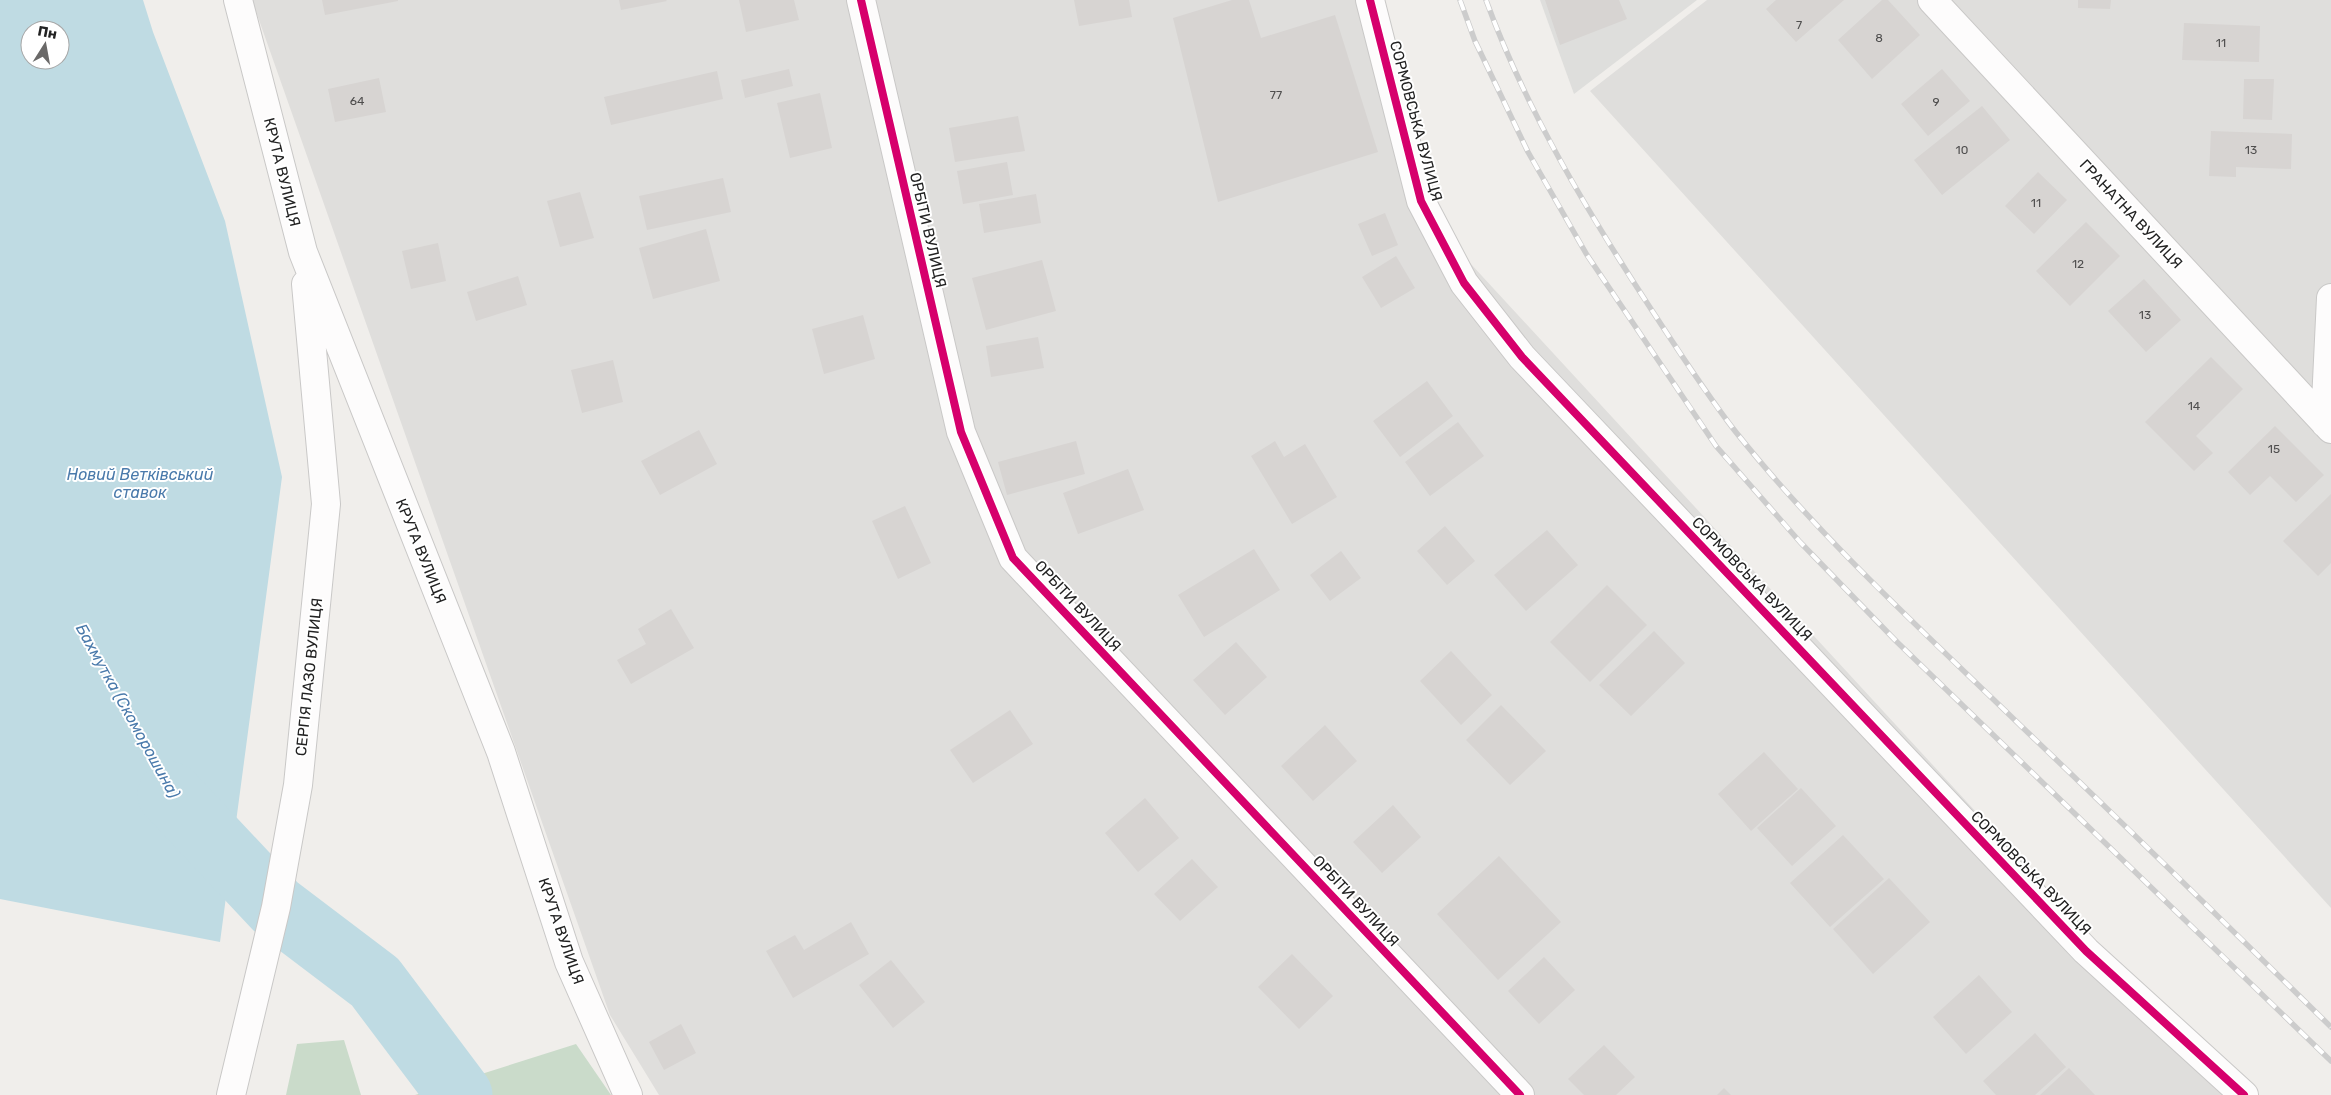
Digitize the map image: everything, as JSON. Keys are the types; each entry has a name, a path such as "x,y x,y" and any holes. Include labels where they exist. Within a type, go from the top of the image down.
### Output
{"street":[{"name":"КРУТА ВУЛИЦЯ","path":"238,0 303,252 501,752 569,962 628,1095"},
{"name":"ОРБІТИ ВУЛИЦЯ","path":"861,0 962,432 1013,558 1520,1095"},
{"name":"СОРМОВСЬКА ВУЛИЦЯ","path":"1370,0 1421,201 1464,283 1522,357 2086,951 2244,1095"},
{"name":"ГРАНАТНА ВУЛИЦЯ","path":"1932,0 2328,426"},
{"name":"СЕРГІЯ ЛАЗО ВУЛИЦЯ","path":"231,1095 276,907 298,785 326,504 303,252"},
{"path":"2328,426 2331,298"}],"shaded area":[{"path":"252,0 1365,0 1435,225 2237,1095 659,1095 610,1015"},
{"path":"1540,0 1697,0 1574,94"},
{"path":"1707,0 2331,0 2331,908 1590,91"}],"green space":[{"path":"344,1040 361,1095 286,1095 297,1044"},
{"path":"576,1044 611,1095 415,1095"}],"water":[{"name":"Новий Ветківський ставок","path":"0,0 143,0 153,32 225,221 282,477 220,942 0,899"}],"building":[{"path":"322,0 398,0 398,1 325,15"},
{"path":"619,0 666,0 667,1 621,10"},
{"path":"739,0 794,0 799,20 746,32"},
{"path":"1074,0 1129,0 1132,17 1079,26"},
{"path":"1232,0 1249,0 1261,38 1335,15 1378,152 1218,202 1173,18"},
{"path":"1545,0 1619,0 1627,19 1560,45"},
{"path":"1776,0 1844,0 1796,42 1766,9"},
{"path":"1882,0 1888,0 1920,35 1872,79 1838,40"},
{"path":"2078,0 2111,0 2110,9 2078,8"},
{"path":"2184,23 2260,26 2259,62 2182,60"},
{"path":"789,69 793,86 745,98 741,80"},
{"path":"1942,69 1970,101 1928,136 1901,104"},
{"path":"717,71 723,99 611,125 604,97"},
{"path":"379,78 386,112 335,122 328,89"},
{"path":"2244,79 2274,79 2272,120 2243,119"},
{"path":"820,93 832,148 790,158 777,103"},
{"path":"1982,106 2010,140 1942,195 1914,160"},
{"path":"1018,116 1025,151 955,162 949,128"},
{"path":"2211,131 2292,134 2291,169 2236,167 2236,177 2209,176"},
{"path":"1007,162 1013,195 963,204 957,171"},
{"path":"2038,172 2067,200 2034,234 2005,206"},
{"path":"723,178 731,212 647,230 639,196"},
{"path":"580,192 594,238 560,247 547,201"},
{"path":"1036,194 1041,223 984,233 979,204"},
{"path":"1385,213 1398,245 1372,256 1358,224"},
{"path":"2086,222 2120,256 2070,306 2036,271"},
{"path":"706,229 720,281 653,299 639,248"},
{"path":"438,243 446,281 411,289 402,251"},
{"path":"1396,256 1415,288 1381,308 1362,277"},
{"path":"1042,260 1056,311 986,330 972,278"},
{"path":"518,276 527,305 476,321 467,292"},
{"path":"2144,279 2181,320 2146,352 2108,311"},
{"path":"863,315 875,359 824,374 812,329"},
{"path":"1038,337 1044,368 991,377 986,346"},
{"path":"2211,357 2243,389 2196,436 2213,453 2194,471 2145,422"},
{"path":"613,360 623,402 582,413 571,370"},
{"path":"1427,381 1453,416 1400,457 1373,421"},
{"path":"1458,422 1484,456 1430,496 1405,462"},
{"path":"2275,426 2324,475 2296,502 2270,476 2250,495 2228,472"},
{"path":"699,430 717,464 660,495 641,461"},
{"path":"1076,441 1085,474 1007,495 998,462"},
{"path":"1275,441 1284,457 1305,444 1337,497 1292,524 1251,456"},
{"path":"1128,469 1144,510 1078,534 1063,493"},
{"path":"2331,494 2331,563 2318,576 2283,541"},
{"path":"905,506 931,563 898,579 872,521"},
{"path":"1445,526 1475,561 1447,585 1417,551"},
{"path":"1547,530 1578,565 1526,611 1494,575"},
{"path":"1254,549 1280,590 1204,637 1178,595"},
{"path":"1341,551 1361,578 1330,601 1310,575"},
{"path":"1607,585 1647,625 1590,682 1550,642"},
{"path":"671,609 694,648 631,684 617,660 646,644 638,629"},
{"path":"1654,631 1685,663 1631,716 1599,685"},
{"path":"1236,642 1267,677 1225,715 1193,680"},
{"path":"1451,651 1492,695 1461,725 1420,681"},
{"path":"1501,705 1546,751 1510,785 1466,740"},
{"path":"1010,710 1033,744 973,783 950,750"},
{"path":"1325,725 1357,761 1313,801 1281,766"},
{"path":"1764,752 1798,789 1751,831 1718,794"},
{"path":"1801,788 1836,826 1792,866 1757,828"},
{"path":"1145,798 1179,838 1138,872 1105,833"},
{"path":"1393,805 1421,837 1382,873 1353,842"},
{"path":"1843,835 1884,879 1830,927 1790,883"},
{"path":"1499,856 1561,922 1498,980 1437,914"},
{"path":"1192,859 1218,887 1180,921 1154,894"},
{"path":"1889,878 1930,922 1873,974 1833,929"},
{"path":"851,922 869,954 793,998 766,951 795,935 804,950"},
{"path":"1292,954 1333,996 1299,1029 1258,987"},
{"path":"1544,957 1575,990 1539,1024 1508,991"},
{"path":"891,960 925,1002 893,1028 859,985"},
{"path":"1979,975 2012,1012 1966,1054 1933,1017"},
{"path":"681,1024 696,1053 664,1070 649,1042"},
{"path":"2035,1033 2066,1067 2035,1095 1996,1095 1983,1081"},
{"path":"1604,1045 1635,1077 1616,1095 1584,1095 1568,1079"},
{"path":"2069,1068 2095,1095 2040,1095"},
{"path":"1724,1088 1731,1095 1717,1095"}],"waterway":[{"name":"Бахмутка (Скоморошина)","path":"170,794 276,907 375,982 460,1095"}],"railway":[{"path":"1460,0 1475,41 1528,152 1587,255 1716,446 1800,542 1897,642 2331,1061"},
{"path":"1486,0 1520,81 1581,197 1671,340 1735,431 1802,509 1873,583 2331,1027"}],"cycle path":[{"path":"861,0 961,432 1013,558 1520,1095"},
{"path":"1370,0 1421,201 1464,283 1522,357 2086,951 2244,1095"}]}
